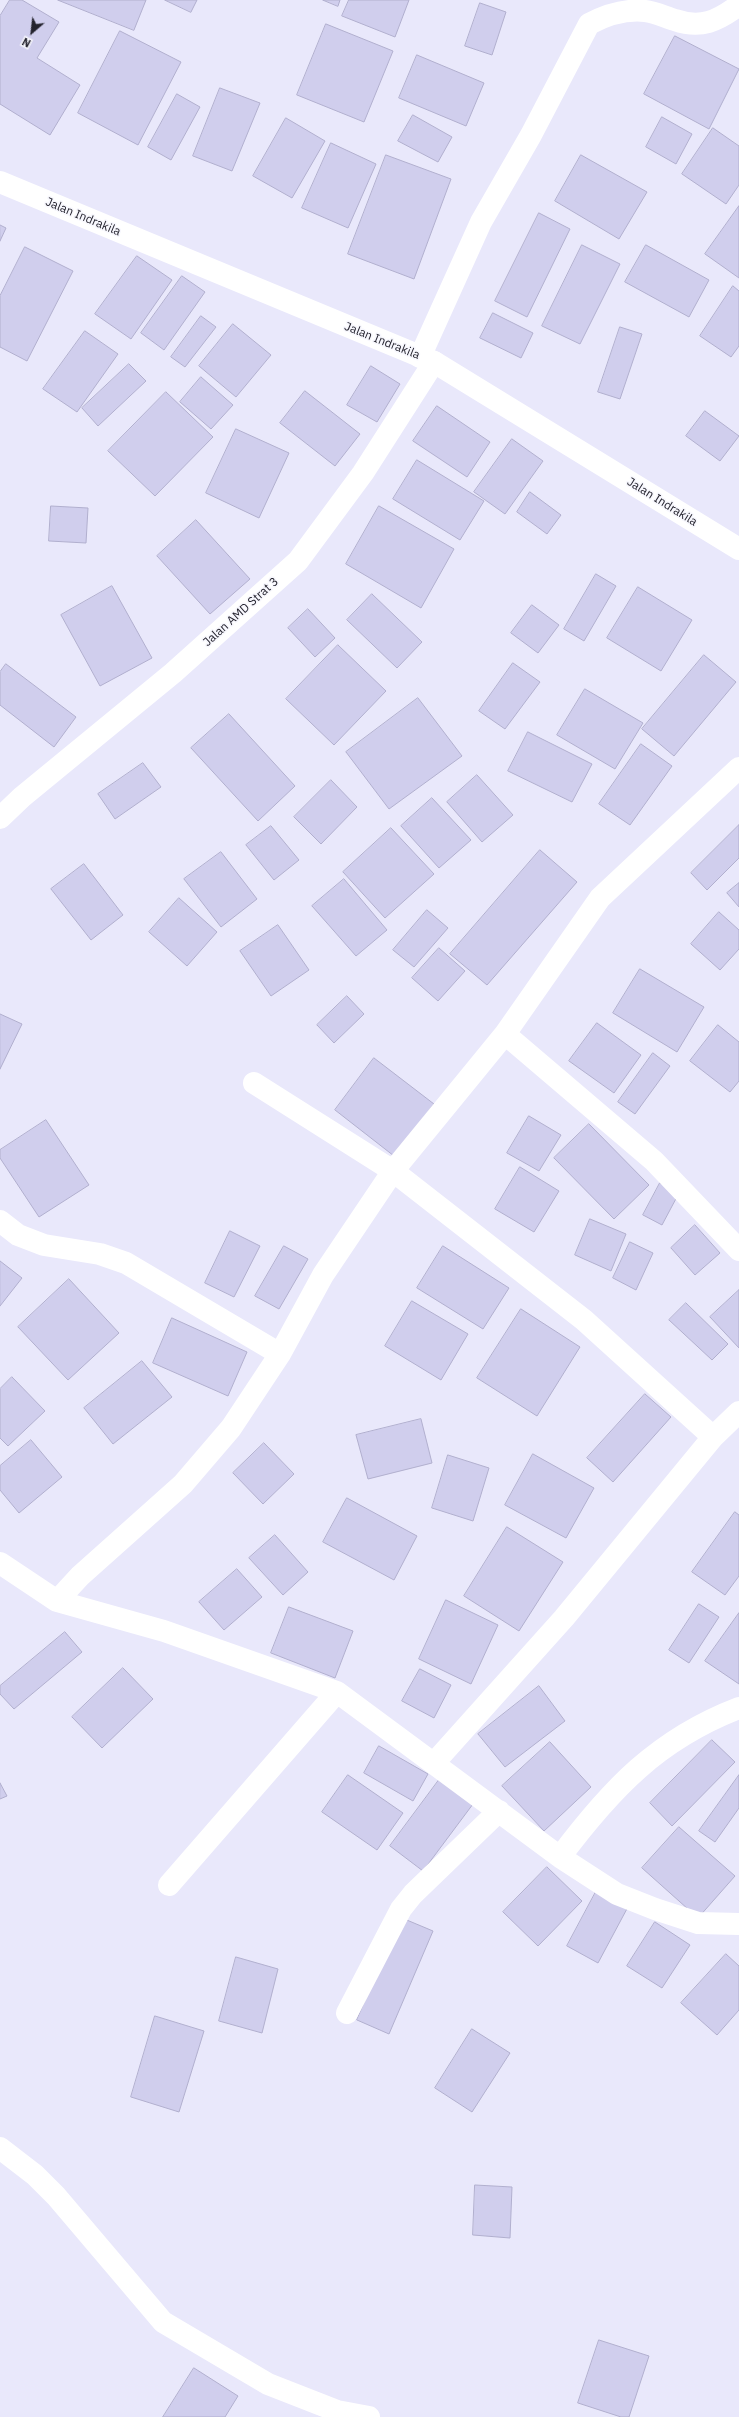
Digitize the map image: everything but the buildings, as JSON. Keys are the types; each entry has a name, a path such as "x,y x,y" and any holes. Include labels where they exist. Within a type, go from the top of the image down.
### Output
{"street":[{"name":"Jalan AMD Strat 3","path":"0,818 22,797 173,673 298,561 363,473 427,360 481,222 531,135 589,24 603,17 634,10 647,11 692,25 706,24 722,18 739,5"},
{"name":"Jalan Indrakila","path":"0,182 427,360 739,550"},
{"path":"57,1601 80,1576 183,1484 231,1428 280,1354 323,1276 393,1171 505,1034 600,898 739,768"},
{"path":"505,1034 654,1161 739,1250"},
{"path":"254,1083 393,1171 584,1320 713,1437"},
{"path":"0,1221 18,1235 44,1245 100,1254 126,1263 280,1354"},
{"path":"434,1763 564,1618 713,1437 739,1412"},
{"path":"0,1563 57,1601 164,1631 337,1692 560,1857 617,1894 655,1910 698,1924 739,1924"},
{"path":"169,1885 337,1692"},
{"path":"560,1857 596,1809 629,1776 666,1746 716,1717 739,1708"},
{"path":"347,2013 401,1909 413,1894 499,1811"},
{"path":"0,2148 35,2175 56,2196 163,2322 268,2384 337,2411 369,2417"}]}
